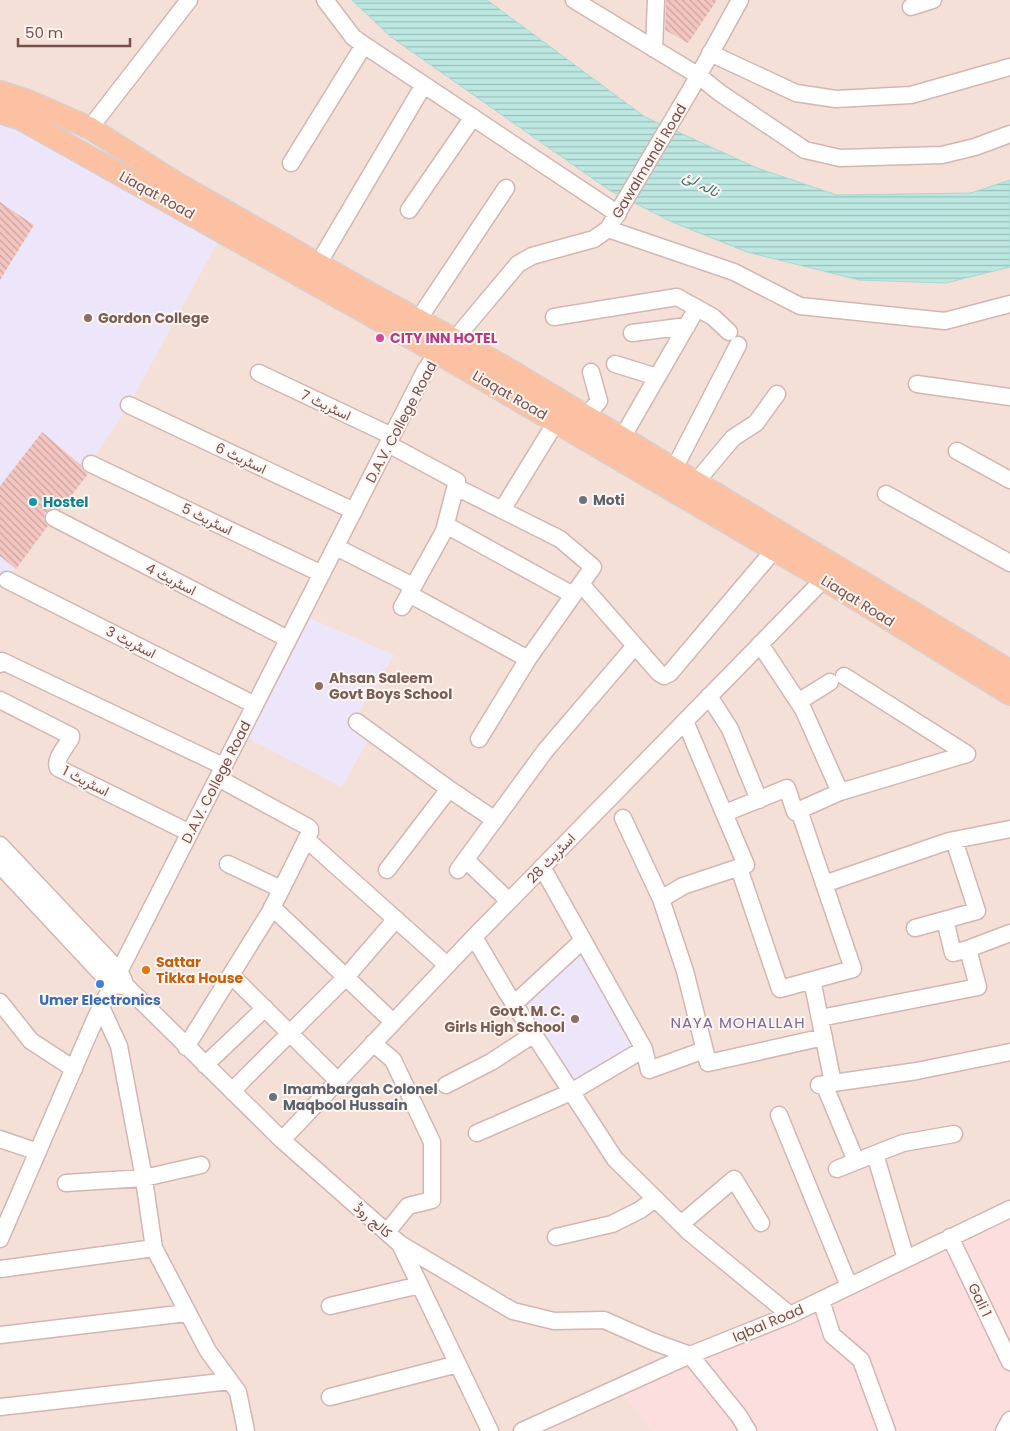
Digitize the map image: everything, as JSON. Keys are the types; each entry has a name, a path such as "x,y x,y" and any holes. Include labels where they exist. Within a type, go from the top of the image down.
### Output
{"main road":[{"name":"Liaqat Road","path":"0,92 28,101 90,128 176,183 455,339 586,416 1010,671"},
{"name":"Liaqat Road","path":"0,112 21,119 438,353 824,579 1010,694"}],"street":[{"path":"90,128 189,0"},
{"path":"325,0 353,37 618,214"},
{"path":"574,0 654,49 695,82 720,93 805,150 840,158 942,155 975,147 1010,134"},
{"path":"654,49 656,0"},
{"name":"Gawalmandi Road","path":"455,339 518,264 532,256 594,238 608,229 695,82 740,0"},
{"path":"911,7 933,0"},
{"path":"291,163 364,45"},
{"path":"710,54 796,93 836,99 911,95 1010,67"},
{"path":"318,264 419,93"},
{"path":"409,210 473,118"},
{"path":"418,320 506,188"},
{"path":"608,229 734,272 800,306 945,321 1010,304"},
{"path":"554,317 677,296 713,317 733,338 674,468"},
{"path":"622,438 697,308"},
{"path":"632,333 687,326"},
{"name":"D.A.V. College Road","path":"0,1239 101,1007 120,981 220,772 426,369 438,353 455,339"},
{"path":"615,364 658,377"},
{"path":"586,416 599,401 591,372"},
{"name":"اسٹریٹ 7","path":"259,374 390,440 457,481 456,487"},
{"path":"917,384 1010,397"},
{"path":"696,482 733,438 756,423 777,394"},
{"name":"اسٹریٹ 6","path":"129,405 354,511"},
{"path":"502,510 556,422"},
{"path":"957,452 1010,480"},
{"name":"اسٹریٹ 5","path":"91,464 322,574"},
{"path":"408,596 446,525 456,487 560,539 593,567 528,659 479,739"},
{"path":"886,494 1010,563"},
{"name":"اسٹریٹ 4","path":"54,518 288,639"},
{"path":"446,525 577,590 659,674 664,676 670,673 774,550"},
{"path":"336,547 408,596 528,659"},
{"name":"اسٹریٹ 28","path":"282,1140 474,937 824,579"},
{"name":"اسٹریٹ 3","path":"7,580 255,704"},
{"path":"760,644 803,709 840,792"},
{"path":"509,901 462,865 545,751 634,647"},
{"path":"0,664 2,661 220,772 310,829 272,907 186,1046"},
{"path":"725,814 787,788 795,812 840,792 967,754 837,679 798,702"},
{"path":"709,696 730,729 759,800"},
{"name":"اسٹریٹ 1","path":"0,700 70,736 71,738 58,760 58,768 190,833"},
{"path":"661,899 682,886 746,866 685,721"},
{"path":"357,722 448,789 495,820"},
{"path":"387,870 448,789"},
{"path":"739,868 780,989 853,969 799,810"},
{"path":"623,818 661,899 685,971 708,1063 824,1037"},
{"path":"824,884 954,840 1010,829"},
{"path":"306,839 448,965"},
{"path":"915,928 977,911 954,840"},
{"path":"0,844 120,981"},
{"path":"228,864 281,889"},
{"path":"0,866 120,981"},
{"path":"542,867 644,1049 649,1070 704,1050"},
{"path":"272,907 393,1022"},
{"path":"232,1092 346,978 396,919"},
{"path":"945,920 953,953 1010,933"},
{"path":"474,937 514,1004 615,1160 681,1224 790,1315"},
{"path":"514,1004 582,941"},
{"path":"820,1018 978,987 968,949"},
{"path":"231,975 338,1080"},
{"path":"812,980 824,1037 825,1084 856,1161"},
{"name":"کالج روڈ","path":"120,981 282,1140 400,1244 513,1311 554,1322 604,1320 690,1356"},
{"path":"0,1002 31,1040 74,1069"},
{"path":"101,1007 119,1046 144,1178 154,1248 208,1351 238,1392 246,1431"},
{"path":"205,1065 264,1008"},
{"path":"446,1085 491,1062 534,1034"},
{"path":"373,1043 393,1060 432,1142 432,1200 408,1206 387,1232"},
{"path":"477,1133 571,1092 644,1049"},
{"path":"825,1084 917,1071 1010,1052"},
{"path":"779,1115 849,1286"},
{"path":"837,1169 903,1143 954,1134"},
{"path":"0,1139 38,1152"},
{"path":"875,1154 906,1259"},
{"path":"66,1183 144,1178 200,1165"},
{"path":"681,1224 734,1179 762,1223"},
{"path":"556,1237 612,1224 640,1210 655,1198"},
{"name":"Iqbal Road","path":"522,1431 690,1356 790,1315 1010,1209"},
{"name":"Gali 1","path":"950,1238 1010,1362"},
{"path":"400,1244 490,1431"},
{"path":"0,1269 154,1248"},
{"path":"330,1306 420,1285"},
{"path":"821,1300 832,1335 861,1360 887,1431"},
{"path":"0,1335 187,1313"},
{"path":"690,1356 739,1416 748,1431"},
{"path":"330,1397 458,1364"},
{"path":"0,1407 230,1381"},
{"path":"1004,1431 1010,1420"}],"shaded area":[{"path":"0,0 1010,0 1010,1431 0,1431"},
{"name":"Gordon College","path":"0,112 223,232 129,405 54,518 0,588"},
{"name":"Ahsan Saleem Govt Boys School","path":"300,614 394,655 355,718 372,733 342,787 240,734"},
{"name":"Govt. M. C. Girls High School","path":"582,941 644,1049 571,1092 514,1004"},
{"path":"1010,1209 1010,1431 653,1431 622,1395"}],"water":[{"name":"نالہ لئ","path":"352,0 487,0 645,117 757,168 837,195 971,193 1010,180 1010,267 946,283 859,280 747,252 672,222 609,190 391,37"}],"building":[{"path":"666,0 717,0 688,43 665,30"},
{"path":"0,202 34,225 0,280"},
{"name":"Hostel","path":"42,432 81,465 88,474 60,510 53,508 45,513 44,519 48,526 16,569 0,556 0,486"}],"place":[{"name":"Gordon College","path":"88,318"},
{"name":"CITY INN HOTEL","path":"380,338"},
{"name":"Moti","path":"583,500"},
{"name":"Hostel","path":"33,502"},
{"name":"Ahsan Saleem Govt Boys School","path":"319,686"},
{"name":"Sattar Tikka House","path":"146,970"},
{"name":"Umer Electronics","path":"100,984"},
{"name":"Govt. M. C. Girls High School","path":"575,1019"},
{"name":"Imambargah Colonel Maqbool Hussain","path":"273,1097"}],"district":[{"name":"NAYA MOHALLAH","path":"738,1023"}]}
